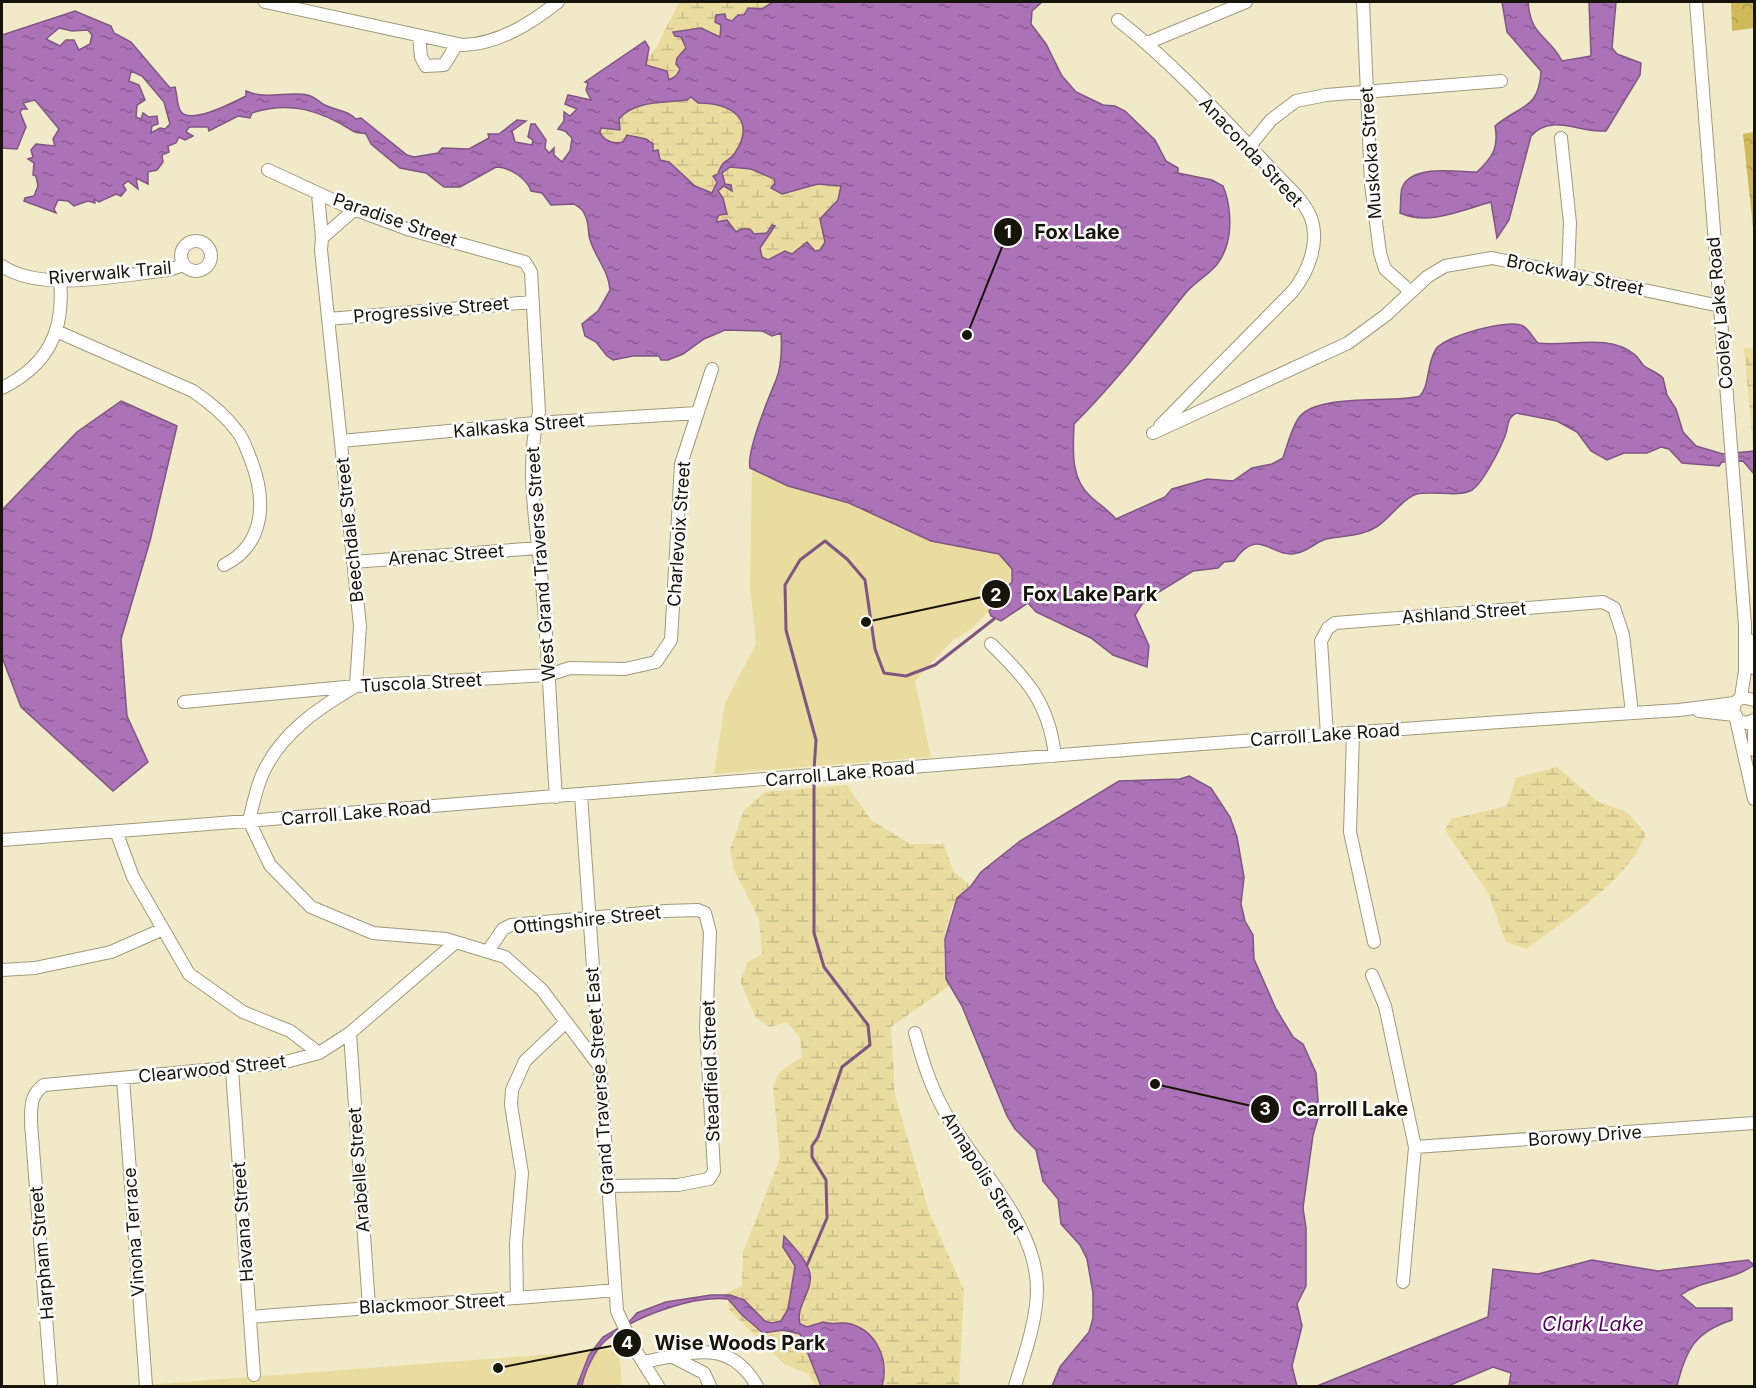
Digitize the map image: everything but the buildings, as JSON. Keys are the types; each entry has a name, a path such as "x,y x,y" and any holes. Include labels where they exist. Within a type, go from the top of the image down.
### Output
{"street":[{"path":"265,2 313,7 420,36 472,45 494,40 558,2"},
{"path":"1147,43 1246,2"},
{"name":"Muskoka Street","path":"1363,2 1371,184 1380,253 1384,268 1411,292"},
{"name":"Cooley Lake Road","path":"1696,2 1745,625 1745,670 1737,708 1755,799"},
{"name":"Anaconda Street","path":"1118,20 1147,43 1249,147 1298,199 1311,218 1313,246 1306,275 1153,433"},
{"path":"420,36 420,57 426,66 431,68 444,65 458,44"},
{"path":"1249,147 1271,120 1296,101 1366,92 1501,81"},
{"path":"1561,138 1570,223 1569,274"},
{"name":"Paradise Street","path":"268,171 318,194 407,229 525,262"},
{"name":"Beechdale Street","path":"318,194 322,263 360,626 356,686"},
{"path":"322,238 354,209"},
{"name":"Brockway Street","path":"1153,433 1348,343 1386,315 1427,277 1445,266 1492,258 1720,306"},
{"name":"West Grand Traverse Street","path":"525,262 531,272 533,302 539,412 533,435 533,477 555,797"},
{"name":"Riverwalk Trail","path":"2,266 24,276 60,280 168,270 184,265"},
{"path":"2,388 32,369 45,354 56,331 62,302 60,280"},
{"name":"Progressive Street","path":"328,319 533,302"},
{"path":"56,331 193,391 239,432 256,472 261,496 261,514 251,543 239,558 224,565"},
{"name":"Charlevoix Street","path":"656,662 671,640 681,464 712,369"},
{"name":"Kalkaska Street","path":"341,441 536,423 697,413"},
{"name":"Arenac Street","path":"353,562 539,548"},
{"name":"Ashland Street","path":"1328,735 1321,641 1328,628 1335,623 1603,602 1614,608 1623,635 1632,713"},
{"name":"Cooley Lake Road","path":"1745,625 1755,668"},
{"path":"990,644 1033,689 1050,725 1055,756"},
{"name":"Tuscola Street","path":"184,702 356,686 548,675 570,668 625,669 656,662"},
{"path":"356,686 332,700 288,735 262,775 249,821 270,865 310,907 373,933 456,942 505,957 542,990 600,1067"},
{"path":"1755,700 1737,708 1747,723 1755,720"},
{"name":"Carroll Lake Road","path":"2,840 1328,735 1632,713 1737,708"},
{"path":"1755,728 1755,750"},
{"path":"1353,734 1350,832 1374,942"},
{"name":"Grand Traverse Street East","path":"581,795 617,1311 643,1362"},
{"path":"116,831 133,877 161,930 189,974 243,1012 290,1031 320,1053"},
{"name":"Ottingshire Street","path":"488,951 503,928 511,925 698,910"},
{"name":"Steadfield Street","path":"607,1186 695,1182 709,1179 716,1166 706,1027 710,932 705,913 698,910"},
{"path":"2,970 35,968 111,952 161,930"},
{"name":"Clearwood Street","path":"31,1123 32,1096 44,1085 232,1070 282,1063 320,1053 350,1033 456,942"},
{"path":"1372,975 1385,1006 1415,1147 1403,1282"},
{"path":"517,1298 516,1244 522,1173 511,1105 512,1089 525,1061 565,1023"},
{"name":"Arabelle Street","path":"350,1033 369,1307"},
{"name":"Annapolis Street","path":"915,1033 927,1080 951,1123 999,1192 1019,1229 1032,1260 1037,1290 1030,1330 1015,1386"},
{"name":"Havana Street","path":"232,1070 254,1375"},
{"name":"Vinona Terrace","path":"123,1078 146,1386"},
{"name":"Harpham Street","path":"31,1123 51,1382"},
{"name":"Borowy Drive","path":"1415,1147 1755,1123"},
{"name":"Blackmoor Street","path":"250,1317 615,1290"},
{"path":"658,1386 643,1362 701,1352 726,1354 747,1369 757,1386"},
{"path":"673,1357 704,1373 710,1386"}],"green space":[{"path":"679,2 921,2 854,244 772,287 587,137 599,108 656,48"},
{"path":"1731,2 1754,2 1754,28 1732,31"},
{"path":"1754,132 1754,237 1743,134"},
{"path":"1744,348 1754,349 1754,457"},
{"path":"752,470 788,486 849,503 931,541 999,554 1010,567 1011,585 1000,593 989,611 971,629 952,641 915,681 931,757 714,774 725,703 756,644 750,587"},
{"path":"1557,767 1597,801 1627,812 1646,834 1637,852 1610,884 1527,949 1506,942 1488,893 1445,830 1451,819 1507,806 1516,778"},
{"path":"847,785 871,820 910,844 944,844 953,871 971,886 957,898 946,929 944,954 949,986 891,1027 895,1095 929,1212 964,1290 959,1386 882,1386 886,1369 880,1351 862,1330 844,1323 830,1326 820,1322 808,1327 800,1324 800,1313 810,1278 798,1254 785,1238 783,1247 795,1265 792,1294 785,1314 773,1323 760,1317 739,1297 731,1304 763,1333 783,1330 800,1334 821,1386 816,1386 808,1374 784,1364 730,1311 726,1293 742,1286 743,1252 780,1158 773,1087 780,1071 802,1057 800,1038 787,1022 770,1027 756,1018 740,981 748,962 762,954 759,919 734,870 730,849 744,810 765,792"},
{"path":"619,1349 622,1386 132,1386"}],"water":[{"path":"773,2 1042,2 1032,11 1031,24 1046,44 1062,76 1076,92 1103,105 1115,106 1125,111 1155,140 1166,161 1178,168 1178,173 1212,180 1223,186 1229,207 1230,222 1224,254 1214,268 1190,288 1117,377 1074,424 1074,463 1079,482 1091,497 1116,519 1165,497 1172,489 1207,479 1233,481 1252,468 1272,464 1283,458 1298,419 1307,411 1320,405 1355,400 1420,396 1436,349 1464,334 1505,324 1523,326 1538,343 1600,342 1624,348 1635,355 1643,365 1663,378 1667,395 1676,409 1683,432 1696,446 1723,454 1754,451 1754,474 1743,461 1722,462 1719,466 1682,463 1669,449 1661,447 1647,453 1624,453 1607,460 1591,451 1577,432 1557,421 1516,413 1509,420 1505,436 1491,465 1472,490 1459,493 1417,494 1407,499 1372,530 1326,539 1297,553 1288,554 1258,544 1251,545 1243,550 1234,561 1224,562 1218,568 1193,571 1144,601 1135,615 1149,646 1147,667 1113,655 1091,638 1036,612 1028,603 1001,621 991,616 989,611 1000,593 1012,582 1012,569 999,554 931,541 849,503 788,486 750,468 751,449 779,368 781,333 772,336 762,331 725,330 704,339 683,354 668,360 661,360 659,356 633,356 613,360 596,342 585,336 582,324 598,311 610,290 607,276 591,243 588,222 583,211 574,204 551,205 542,193 531,191 526,182 512,171 496,167 460,187 444,187 426,173 400,168 371,144 366,134 355,132 329,118 305,110 266,109 252,113 250,118 238,116 209,131 208,127 189,127 186,132 193,136 185,140 179,137 176,143 168,146 169,152 162,155 163,162 157,170 148,172 148,184 136,178 138,189 128,181 123,185 126,190 121,196 116,194 99,202 94,199 95,203 88,201 74,206 68,201 58,200 54,209 56,213 24,201 25,198 34,196 38,186 36,176 33,175 34,163 28,159 33,157 31,150 36,144 55,146 53,139 59,129 35,100 23,103 27,109 22,109 20,112 26,127 17,149 2,148 2,35 75,11 111,26 114,33 131,42 170,88 175,87 179,108 185,114 192,116 223,107 246,96 246,91 260,95 307,95 356,119 361,118 407,155 414,157 438,153 442,148 469,149 489,138 488,134 499,134 517,120 526,121 512,131 515,142 532,145 533,140 528,137 531,124 535,124 546,140 545,148 549,153 554,148 554,155 562,162 570,151 572,138 565,131 558,129 564,121 564,112 570,116 577,109 565,104 568,95 591,100 586,90 588,83 585,82 645,41 649,48 646,65 667,71 669,80 676,76 680,69 676,64 677,58 686,48 681,37 675,36 673,32 701,28 720,37 721,25 715,22 716,15 725,14 726,19 732,21 738,15 744,15 748,8 762,9","holes":["59,28 72,31 88,30 92,35 90,44 79,50 74,40 66,40 60,46 46,39","131,71 142,76 164,102 170,124 165,129 160,128 151,133 152,126 158,124 157,116 149,117 143,113 141,119 136,117 137,105 145,100 139,85 129,81","691,97 698,103 721,106 737,115 742,122 741,141 733,156 724,162 718,174 713,176 717,182 712,193 695,186 669,162 660,160 658,150 653,151 653,144 646,139 627,135 623,142 617,143 607,140 600,132 601,128 620,130 619,119 625,113 641,105 687,100","730,167 751,169 774,179 775,183 771,188 782,194 818,184 841,186 838,200 820,219 825,242 820,250 815,251 807,242 792,254 785,251 768,260 762,257 760,248 775,226 772,225 767,233 754,234 750,229 741,229 736,232 727,220 716,222 719,215 727,214 723,198 718,191 724,186 732,191 731,185 725,184 722,173"]},
{"path":"1502,2 1528,2 1536,29 1562,61 1591,56 1589,2 1616,2 1612,48 1617,54 1641,63 1640,75 1606,131 1557,125 1539,129 1531,136 1509,220 1497,238 1491,202 1434,217 1411,217 1400,213 1402,188 1407,180 1424,172 1477,172 1494,151 1495,126 1527,105 1537,93 1541,71 1507,32"},
{"path":"121,401 177,426 150,541 121,639 127,716 148,762 113,791 21,707 2,657 2,510 77,432"},
{"path":"1189,776 1211,788 1230,817 1237,837 1244,877 1241,904 1245,921 1253,935 1254,959 1276,1009 1293,1037 1303,1044 1316,1073 1319,1115 1313,1135 1303,1208 1306,1228 1306,1286 1297,1304 1302,1326 1292,1366 1297,1386 1052,1386 1060,1367 1089,1332 1093,1318 1093,1293 1087,1259 1080,1245 1061,1224 1058,1199 1043,1181 1036,1150 1015,1129 1007,1116 962,1006 946,979 945,939 957,898 971,886 981,872 1020,841 1119,781 1180,779"},
{"path":"784,1236 803,1258 810,1274 809,1287 800,1311 800,1324 807,1327 823,1322 847,1323 868,1334 875,1341 882,1358 884,1377 882,1386 821,1386 800,1334 783,1330 763,1333 728,1299 714,1299 681,1304 647,1316 617,1332 597,1350 582,1386 577,1386 589,1355 603,1337 629,1322 637,1313 666,1302 711,1295 730,1295 744,1300 765,1321 772,1323 781,1321 788,1309 795,1266 783,1247"},
{"name":"Clark Lake","path":"1592,1260 1658,1271 1748,1260 1754,1265 1681,1295 1696,1308 1732,1308 1732,1320 1709,1330 1694,1344 1684,1362 1677,1386 1509,1386 1511,1373 1493,1367 1448,1386 1317,1386 1488,1317 1493,1269 1538,1274"}],"waterway":[{"path":"814,770 816,740 786,630 785,585 800,560 825,541 847,559 865,580 875,649 884,673 906,676 935,665 994,619"},
{"path":"807,1265 827,1218 826,1180 812,1157 812,1146 818,1137 842,1067 870,1045 868,1025 824,967 814,933 814,777"}],"place":[{"name":"Fox Lake","path":"967,335"},
{"name":"Fox Lake Park","path":"866,622"},
{"name":"Carroll Lake","path":"1155,1084"},
{"name":"Wise Woods Park","path":"498,1368"}]}
